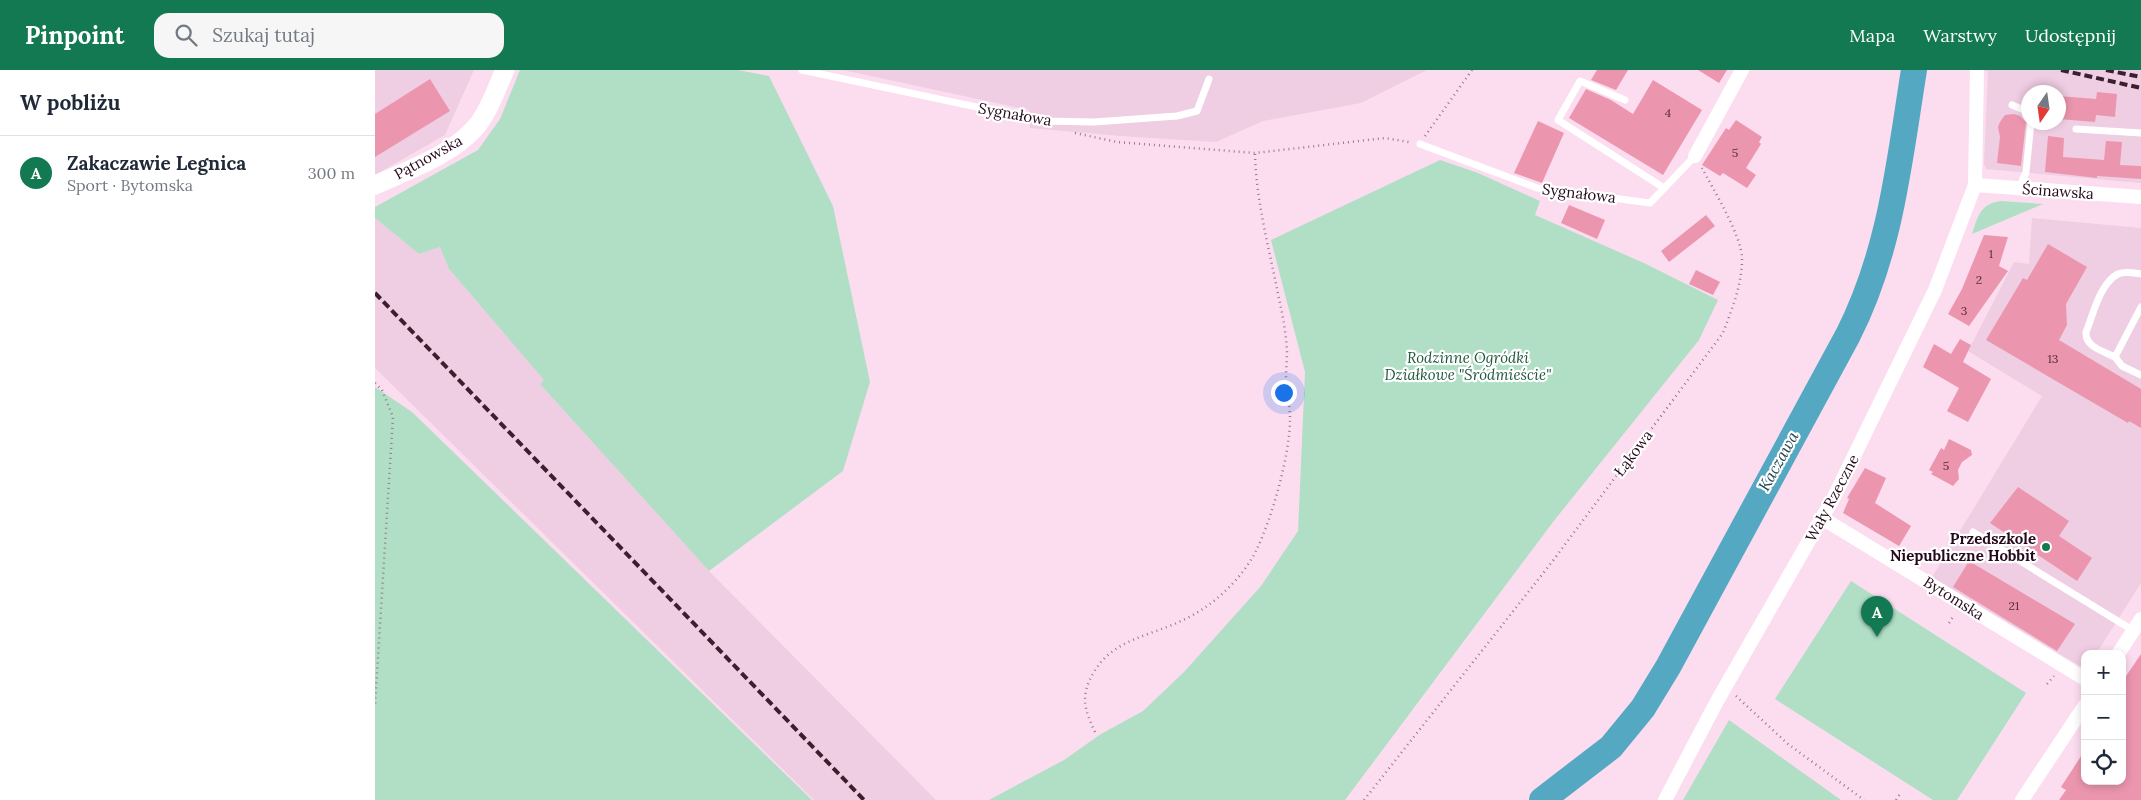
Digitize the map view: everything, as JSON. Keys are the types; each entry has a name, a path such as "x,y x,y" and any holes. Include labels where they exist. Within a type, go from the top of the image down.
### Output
{"street":[{"name":"Pątnowska","path":"375,185 459,144 480,120 505,70"},
{"path":"1695,156 1742,70"},
{"path":"1975,185 1977,70"},
{"name":"Ścinawska","path":"1975,185 2141,197"},
{"name":"Wały Rzeczne","path":"1665,800 1726,686 1852,462 1930,300 1975,185"},
{"name":"Bytomska","path":"1822,518 2081,677"},
{"path":"2121,650 2137,625"},
{"path":"2022,800 2081,711"}],"lane":[{"name":"Sygnałowa","path":"801,70 1043,121 1094,122 1177,116 1197,111 1209,79"},
{"path":"1625,100 1580,81 1558,120 1664,188"},
{"path":"2012,106 2021,109"},
{"path":"2076,129 2141,133"},
{"path":"2019,188 2025,172 2030,130"},
{"name":"Sygnałowa","path":"1420,144 1537,188 1650,203 1695,156"},
{"path":"2141,274 2125,272 2116,275 2105,286 2086,332 2086,339 2089,344 2115,357 2122,366 2141,376"},
{"path":"2115,357 2141,306"},
{"path":"1973,532 2137,625"}],"path":[{"path":"1067,130 1117,142 1255,153 1385,138 1420,144 1472,70"},
{"path":"1095,732 1087,714 1085,687 1102,658 1130,641 1183,620 1214,602 1246,567 1256,550 1270,514 1285,458 1290,420 1286,376 1287,352 1279,299 1268,252 1255,170 1255,153"},
{"name":"Łąkowa","path":"1364,800 1552,562 1723,333 1737,296 1742,257 1729,217 1695,156"},
{"path":"375,383 382,390 393,417 375,705"},
{"path":"1949,623 1953,616"},
{"path":"1726,686 1788,744 1864,800"},
{"path":"1896,800 1900,794"}],"shaded area":[{"path":"375,70 474,70 445,135 375,175"},
{"path":"843,70 1427,70 1361,103 1263,121 1216,142 1030,128 1029,110"},
{"path":"1978,70 2141,70 2141,183 1986,169 1984,164 1988,71"},
{"path":"375,218 419,254 440,247 449,269 545,381 540,384 709,571 936,800 814,800 375,368"},
{"path":"2032,218 2141,228 2141,583 2099,650 2081,650 2081,667 1932,577 2042,396 1968,351 2014,262 2029,264"}],"green space":[{"path":"520,70 738,70 769,76 833,206 870,382 843,471 709,571 540,384 544,380 449,269 440,247 419,254 375,218 375,207 478,150 500,119"},
{"name":"Rodzinne Ogródki Działkowe \"Śródmieście\"","path":"1440,160 1478,173 1540,201 1535,215 1646,264 1718,300 1699,340 1553,522 1345,800 989,800 1064,760 1101,734 1143,711 1184,672 1261,586 1298,531 1305,372 1271,240"},
{"path":"2001,201 2043,204 1972,234 1978,216 1984,208"},
{"path":"375,387 412,412 812,800 375,800"},
{"path":"1851,581 2026,693 1957,800 1933,800 1775,699"},
{"path":"1729,720 1841,800 1683,800"}],"building":[{"path":"1597,70 1628,70 1616,90 1591,80"},
{"path":"1698,70 1727,70 1719,83"},
{"path":"430,79 450,111 375,157 375,114"},
{"path":"1653,80 1702,110 1663,175 1569,118 1586,89 1611,100 1633,114"},
{"path":"2097,92 2117,94 2115,117 2096,115 2095,122 2066,120 2066,97 2096,99"},
{"path":"2014,114 2020,116 2021,130 2025,130 2021,166 1997,163 2000,137 1998,127 2005,115"},
{"path":"1736,120 1762,137 1759,142 1761,144 1746,168 1756,175 1747,188 1723,173 1720,176 1702,165 1726,128 1729,130"},
{"path":"1538,121 1564,133 1542,183 1514,173"},
{"path":"2048,136 2064,138 2063,157 2104,160 2106,141 2122,142 2120,165 2141,166 2141,179 2097,176 2097,178 2045,172"},
{"path":"1569,205 1605,220 1597,239 1561,223"},
{"path":"1706,215 1715,226 1669,262 1661,251"},
{"path":"1984,235 2008,237 1999,266 2008,271 1969,326 1948,314 1962,289"},
{"path":"2048,244 2087,267 2066,304 2067,325 2059,340 2141,389 2141,428 2129,421 2128,423 1986,340 2023,278 2027,280"},
{"path":"1696,270 1720,282 1713,295 1689,284"},
{"path":"1960,339 1971,345 1963,362 1991,379 1968,422 1947,411 1959,388 1923,367 1934,344 1951,354"},
{"path":"1949,439 1971,450 1972,455 1962,462 1958,470 1959,479 1953,486 1931,474 1933,472 1929,470 1941,448 1944,450"},
{"path":"1865,468 1886,478 1875,503 1911,526 1899,546 1843,513 1849,499 1847,498"},
{"path":"2018,487 2069,521 2059,536 2092,558 2077,581 1990,523"},
{"path":"1969,561 2075,624 2057,651 1953,587"},
{"path":"2141,654 2141,800 2059,800 2066,790 2061,787 2081,756 2081,785 2126,785 2126,676"}],"waterway":[{"name":"Kaczawa","path":"1542,800 1611,747 1643,708 1668,667 1848,335 1863,303 1884,238 1898,172 1914,70"}],"railway":[{"path":"2061,70 2141,88"},
{"path":"2106,70 2141,77"},
{"path":"375,293 864,800"}],"place":[{"name":"Przedszkole Niepubliczne Hobbit","path":"2046,547"},
{"name":"Zakaczawie Legnica","path":"1877,637"}]}
